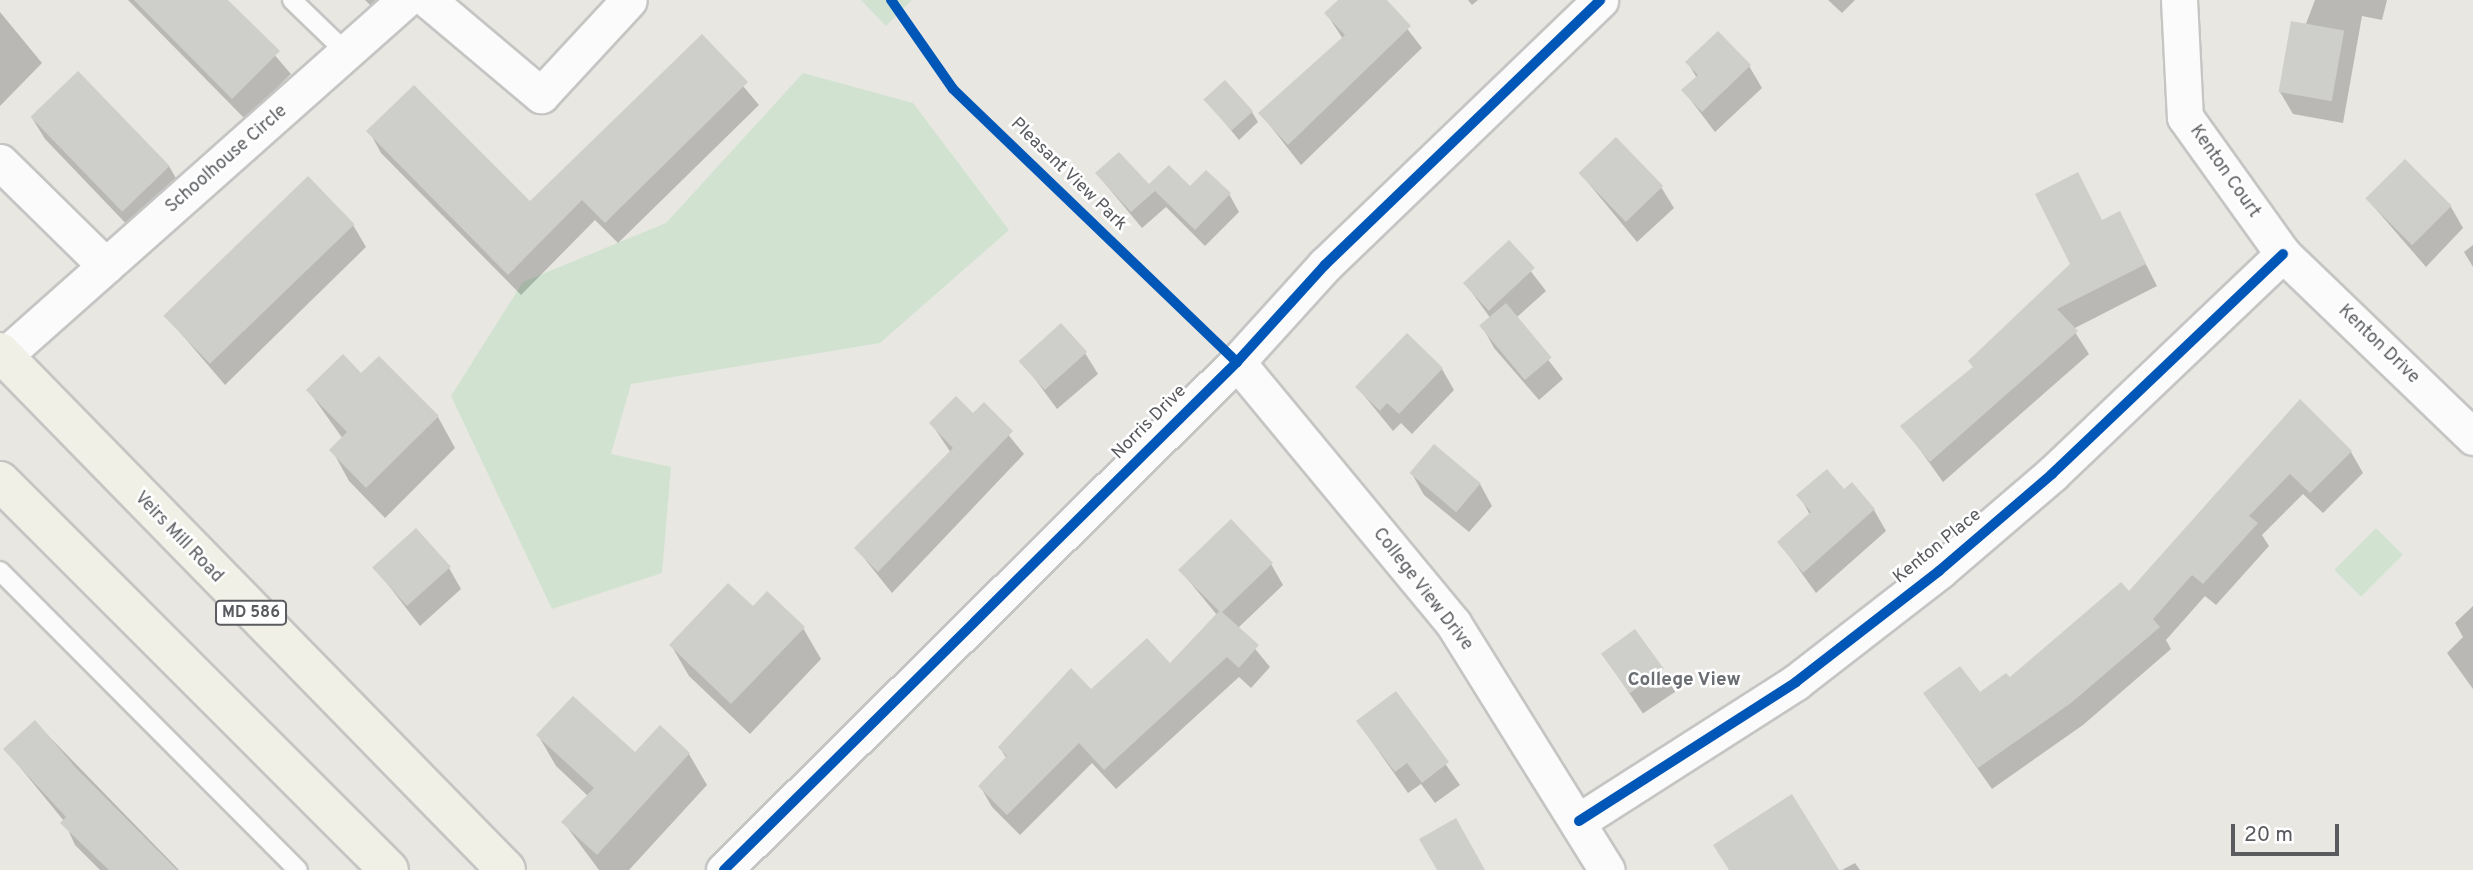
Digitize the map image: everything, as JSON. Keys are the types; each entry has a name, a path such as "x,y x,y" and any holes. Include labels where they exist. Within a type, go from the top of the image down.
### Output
{"main road":[{"name":"Veirs Mill Road","path":"2,354 506,870"},
{"path":"0,481 389,870"}],"street":[{"name":"Schoolhouse Circle","path":"2,354 348,54 405,0"},
{"path":"428,0 541,95 629,0"},
{"name":"Norris Drive","path":"724,870 1237,362 1325,265 1600,0"},
{"name":"Kenton Court","path":"2179,0 2185,117 2283,254"},
{"path":"0,162 106,266"},
{"name":"Kenton Drive","path":"2283,254 2473,437"},
{"name":"Kenton Place","path":"1579,821 1796,682 1938,571 2052,474 2283,254"},
{"name":"College View Drive","path":"1237,362 1453,623 1579,821 1606,870"}],"lane":[{"path":"292,0 348,54"},
{"path":"0,572 298,870"}],"green space":[{"path":"861,0 912,0 886,26"},
{"path":"803,73 913,103 1009,230 880,343 631,384 611,454 671,467 662,573 552,609 451,396 523,282 666,223"},
{"path":"2376,528 2403,555 2361,597 2334,570"}],"building":[{"path":"134,0 228,0 280,51 232,99"},
{"path":"1338,0 1387,0 1411,26 1288,145 1258,113 1345,35 1324,13"},
{"path":"2291,21 2344,30 2332,101 2278,92"},
{"path":"1718,31 1751,65 1702,112 1681,90 1698,75 1685,62"},
{"path":"702,34 748,82 605,223 582,200 508,275 366,131 414,85 530,201"},
{"path":"78,71 170,166 122,212 31,117"},
{"path":"1225,80 1253,111 1232,131 1203,99"},
{"path":"1616,137 1663,186 1626,222 1579,173"},
{"path":"1119,152 1149,184 1169,165 1190,186 1206,170 1231,193 1195,230 1155,191 1131,212 1095,173"},
{"path":"2405,159 2452,206 2412,245 2365,199"},
{"path":"2078,172 2102,220 2120,211 2146,264 2057,309 2078,331 1930,462 1900,426 1973,367 1968,361 2070,264 2035,194"},
{"path":"308,176 355,224 210,364 163,316"},
{"path":"1509,240 1535,268 1489,311 1463,283"},
{"path":"1506,303 1552,357 1525,380 1479,325"},
{"path":"1061,323 1087,352 1045,390 1019,361"},
{"path":"1407,333 1443,368 1399,414 1387,403 1380,411 1355,387"},
{"path":"343,354 361,373 379,356 439,416 366,488 329,450 347,432 306,390"},
{"path":"956,396 973,413 984,402 1013,431 878,572 854,548 953,448 929,423"},
{"path":"2300,399 2352,451 2310,493 2290,474 2249,516 2258,523 2203,584 2192,575 2153,619 2160,627 2071,703 1978,768 1923,693 1960,666 1980,692 2006,673 2010,677 2121,582 2129,591"},
{"path":"1434,444 1481,483 1456,512 1410,473"},
{"path":"1827,469 1844,489 1852,482 1875,509 1803,573 1777,542 1811,512 1796,495"},
{"path":"1231,519 1273,563 1222,612 1259,645 1239,668 1227,657 1104,770 1079,743 1007,815 978,786 1007,756 998,747 1071,668 1091,689 1147,638 1170,663 1219,611 1178,570"},
{"path":"416,528 451,567 407,606 372,567"},
{"path":"728,583 753,606 767,591 805,627 731,704 669,645"},
{"path":"1635,629 1664,669 1630,693 1601,654"},
{"path":"1396,691 1449,762 1422,783 1407,763 1395,772 1356,721"},
{"path":"573,696 635,752 660,725 690,753 597,855 561,822 594,788 536,735"},
{"path":"35,720 76,768 177,870 109,870 60,823 66,817 3,749"},
{"path":"1792,794 1839,870 1729,870 1713,845"},
{"path":"1456,818 1485,870 1437,870 1419,839"}],"cycle path":[{"name":"Pleasant View Park","path":"891,0 953,89 1237,362"},
{"path":"724,870 1237,362 1325,265 1600,0"},
{"path":"1579,821 1796,682 1939,571 2052,474 2283,254"}],"district":[{"name":"College View","path":"1684,681"}]}
